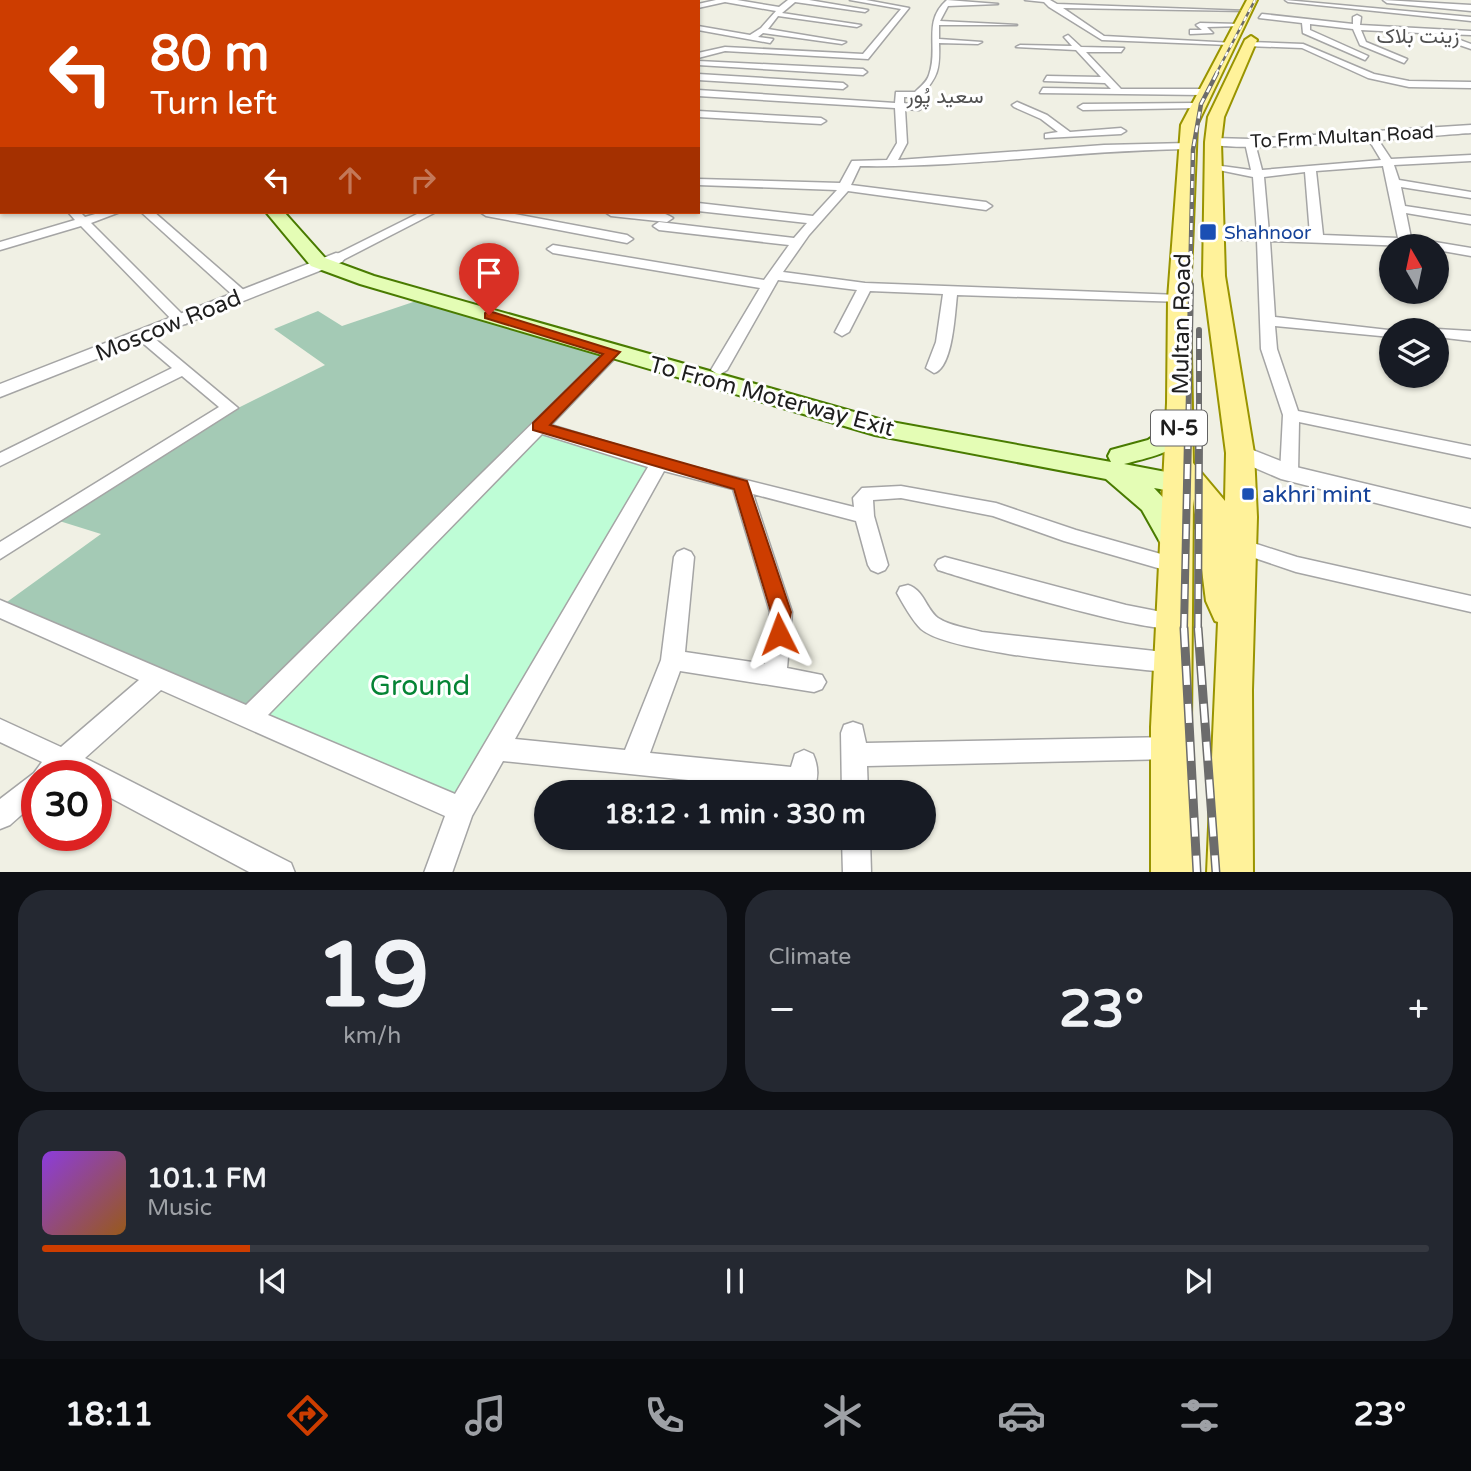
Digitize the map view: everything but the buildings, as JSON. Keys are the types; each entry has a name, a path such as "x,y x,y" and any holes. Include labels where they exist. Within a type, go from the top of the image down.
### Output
{"main road":[{"name":"Multan Road","path":"1230,872 1236,632 1241,546 1240,453 1214,276 1205,152 1189,125 1200,99 1251,19"},
{"name":"Multan Road","path":"1174,872 1172,748 1175,554 1183,477 1179,431 1179,299 1205,152 1251,19"},
{"path":"277,214 329,261"},
{"path":"296,214 329,261"},
{"name":"To From Moterway Exit","path":"329,261 613,352 884,429 1117,464"},
{"name":"To From Moterway Exit","path":"329,261 889,417 1183,477"},
{"path":"1183,477 1214,478 1221,473 1221,420 1234,408"},
{"path":"1175,554 1161,511 1117,464 1157,446 1179,431"},
{"path":"1183,477 1210,499 1223,601 1236,632"}],"street":[{"path":"700,6 725,0 850,33"},
{"path":"700,55 725,49 765,30 778,13 794,0 873,11 899,10"},
{"path":"853,0 899,10"},
{"path":"700,28 865,57 907,0"},
{"path":"1028,0 1046,1 1102,38 1251,19"},
{"path":"1020,47 1079,49 1251,19 1289,0 1357,4 1471,19"},
{"path":"1387,0 1471,8"},
{"path":"890,165 902,143 899,94 917,95 933,75 936,23 949,2 995,4"},
{"path":"1326,2 1326,23"},
{"path":"1357,4 1356,27 1367,46 1404,61"},
{"path":"1051,6 1457,32 1471,38"},
{"path":"833,53 873,11"},
{"path":"977,12 983,24"},
{"path":"778,13 864,18"},
{"path":"778,13 857,26"},
{"path":"1088,29 1209,33 1200,25 1251,19 1371,76 1409,84 1471,85"},
{"path":"1306,21 1306,31 1365,58"},
{"path":"936,23 1013,24"},
{"path":"765,30 842,42"},
{"path":"1433,32 1471,47"},
{"path":"1068,37 1119,92"},
{"path":"1458,42 1471,38"},
{"path":"935,41 978,42"},
{"path":"725,49 833,53"},
{"path":"1029,57 1086,57"},
{"path":"700,63 863,72"},
{"path":"700,77 843,86"},
{"path":"1047,79 1107,80"},
{"path":"1042,91 1119,92 1200,99"},
{"path":"700,93 919,107"},
{"path":"1083,107 1200,99"},
{"path":"1017,105 1044,117 1069,135"},
{"path":"700,114 821,121"},
{"name":"To Frm Multan Road","path":"1205,152 1250,143 1471,129"},
{"path":"1049,136 1121,131"},
{"path":"1084,135 1104,147"},
{"path":"1367,135 1390,162 1403,234"},
{"path":"1250,143 1258,174 1269,349 1290,415 1289,473"},
{"path":"719,370 771,280 797,242 844,187 856,163 915,165 1104,147 1205,152 1258,174 1471,158"},
{"path":"1418,162 1471,171"},
{"path":"1310,168 1317,240"},
{"path":"1393,182 1471,195"},
{"path":"701,184 844,187 986,206"},
{"path":"700,207 816,220"},
{"path":"1398,208 1471,220"},
{"path":"0,246 79,216 96,214"},
{"path":"149,214 242,296"},
{"path":"329,261 426,214"},
{"path":"507,214 627,239"},
{"path":"650,214 670,215"},
{"path":"670,215 659,226 797,242"},
{"path":"79,216 181,321"},
{"path":"1211,235 1379,241"},
{"path":"553,249 771,280 865,288 1179,299"},
{"path":"1449,249 1471,252"},
{"name":"Moscow Road","path":"0,391 329,261"},
{"path":"842,332 865,288"},
{"path":"934,368 944,342 950,290"},
{"path":"1267,321 1379,332"},
{"path":"1449,334 1471,336"},
{"path":"0,552 230,408 143,336"},
{"path":"250,717 613,352"},
{"path":"0,460 183,369"},
{"path":"1290,415 1471,452"},
{"path":"539,427 659,464 864,516"},
{"path":"1240,453 1289,473 1471,518"},
{"path":"438,872 461,810 659,464"},
{"path":"741,485 781,612 775,676"},
{"path":"878,565 864,516 863,498 869,493 901,492 996,510 1071,536 1175,554"},
{"path":"1241,546 1296,564 1471,604"},
{"path":"633,763 673,660 684,557"},
{"path":"945,565 1126,614 1174,622"},
{"path":"908,593 929,623 947,632 982,641 1173,663"},
{"path":"0,609 461,810"},
{"path":"673,660 814,682"},
{"path":"63,760 159,678"},
{"path":"0,730 45,760"},
{"path":"854,780 853,744 1172,748"},
{"path":"496,749 805,780 804,762"},
{"path":"112,785 279,872"},
{"path":"0,816 21,797"},
{"path":"856,850 857,872"}],"green space":[{"path":"428,297 613,352 250,717 0,607 101,534 53,519 234,410 325,365 274,329 318,311 342,326"},
{"name":"Ground","path":"539,427 659,463 461,810 250,717"}],"railway":[{"path":"1216,74 1255,0"},
{"path":"1190,286 1193,150 1201,104 1217,73"},
{"path":"1188,437 1191,285"},
{"path":"1199,330 1199,436"},
{"path":"1184,628 1188,436"},
{"path":"1198,628 1199,436"},
{"path":"1184,628 1197,872"},
{"path":"1198,628 1216,872"}],"place":[{"name":"Shahnoor","path":"1208,232"},
{"name":"akhri mint","path":"1248,494"}],"district":[{"name":"زینت بلاک","path":"1418,36"},
{"name":"سعید پُور","path":"945,96"}],"route":[{"path":"489,315 613,352 539,427 659,464 741,485 781,612 779,634"}]}
